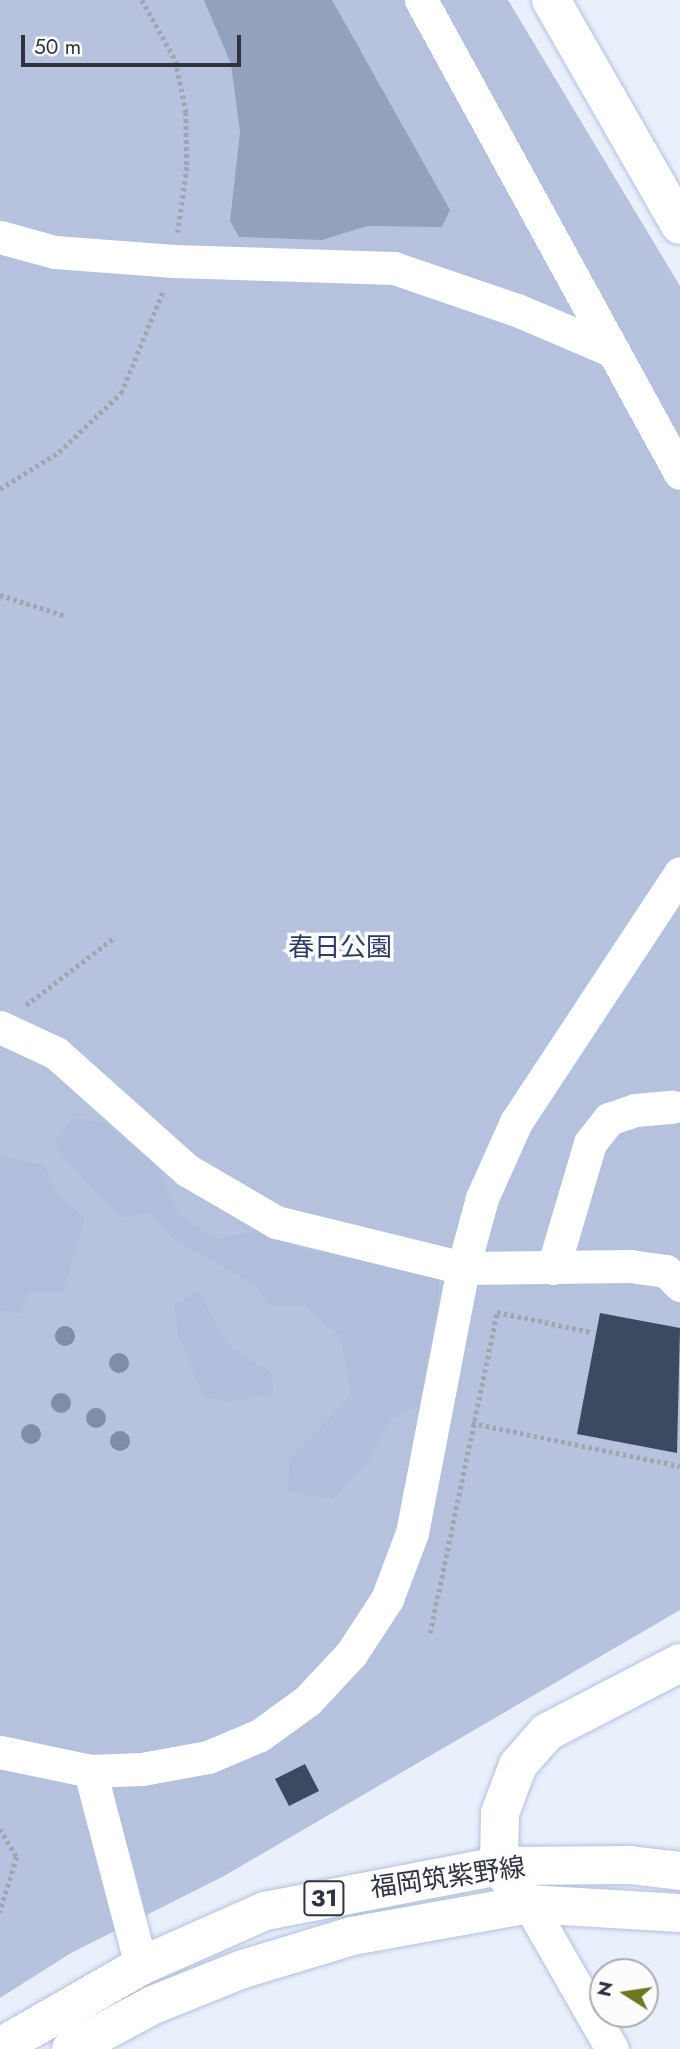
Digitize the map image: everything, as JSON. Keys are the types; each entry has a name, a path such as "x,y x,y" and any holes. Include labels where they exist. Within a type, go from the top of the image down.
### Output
{"main road":[{"path":"551,0 680,225"},
{"path":"529,1904 499,1866 500,1813 518,1765 547,1731 680,1663"},
{"name":"福岡筑紫野線","path":"0,2047 141,1966 265,1911 499,1866 630,1865 680,1871"},
{"name":"福岡筑紫野線","path":"71,2049 153,2005 243,1969 352,1936 529,1904 680,1913"}],"street":[{"path":"421,0 680,473"},
{"path":"0,237 55,251 174,261 394,268 517,310 611,351"},
{"path":"0,1752 90,1771 142,1769 208,1757 260,1735 307,1701 351,1654 387,1599 412,1533 463,1268 482,1198 516,1122 680,873"},
{"path":"2,1028 56,1053 187,1170 276,1222 463,1268 666,1271 680,1285"},
{"path":"553,1268 590,1143 609,1119 635,1110 673,1107"},
{"path":"90,1771 141,1966"},
{"path":"529,1904 612,2049"}],"path":[{"path":"0,489 59,452 121,393 174,261 187,167 186,112 176,61 142,0"},
{"path":"0,595 64,615"},
{"path":"2,1028 30,1000 115,937"},
{"path":"430,1633 497,1312 591,1332"},
{"path":"435,1415 680,1466"},
{"path":"0,1829 17,1857 0,1912"}],"green space":[{"name":"春日公園","path":"0,0 508,0 680,286 680,1610 224,1876 71,1953 0,1998"}],"shaded area":[{"path":"204,0 332,0 450,210 442,227 367,226 322,240 239,237 230,221 240,132 231,64"},
{"path":"74,1118 121,1125 157,1167 178,1214 216,1239 262,1229 303,1249 439,1275 438,1332 429,1399 389,1421 369,1461 332,1499 288,1491 289,1460 351,1395 340,1336 304,1306 270,1306 255,1285 172,1238 150,1212 122,1218 62,1156 55,1142"},
{"path":"0,1156 44,1165 56,1193 85,1218 63,1292 29,1292 21,1313 0,1311"},
{"path":"198,1291 228,1345 272,1373 273,1394 225,1402 203,1396 178,1335 174,1305"}],"building":[{"path":"600,1313 680,1328 677,1453 577,1434"},
{"path":"305,1764 319,1791 289,1806 275,1779"}]}
